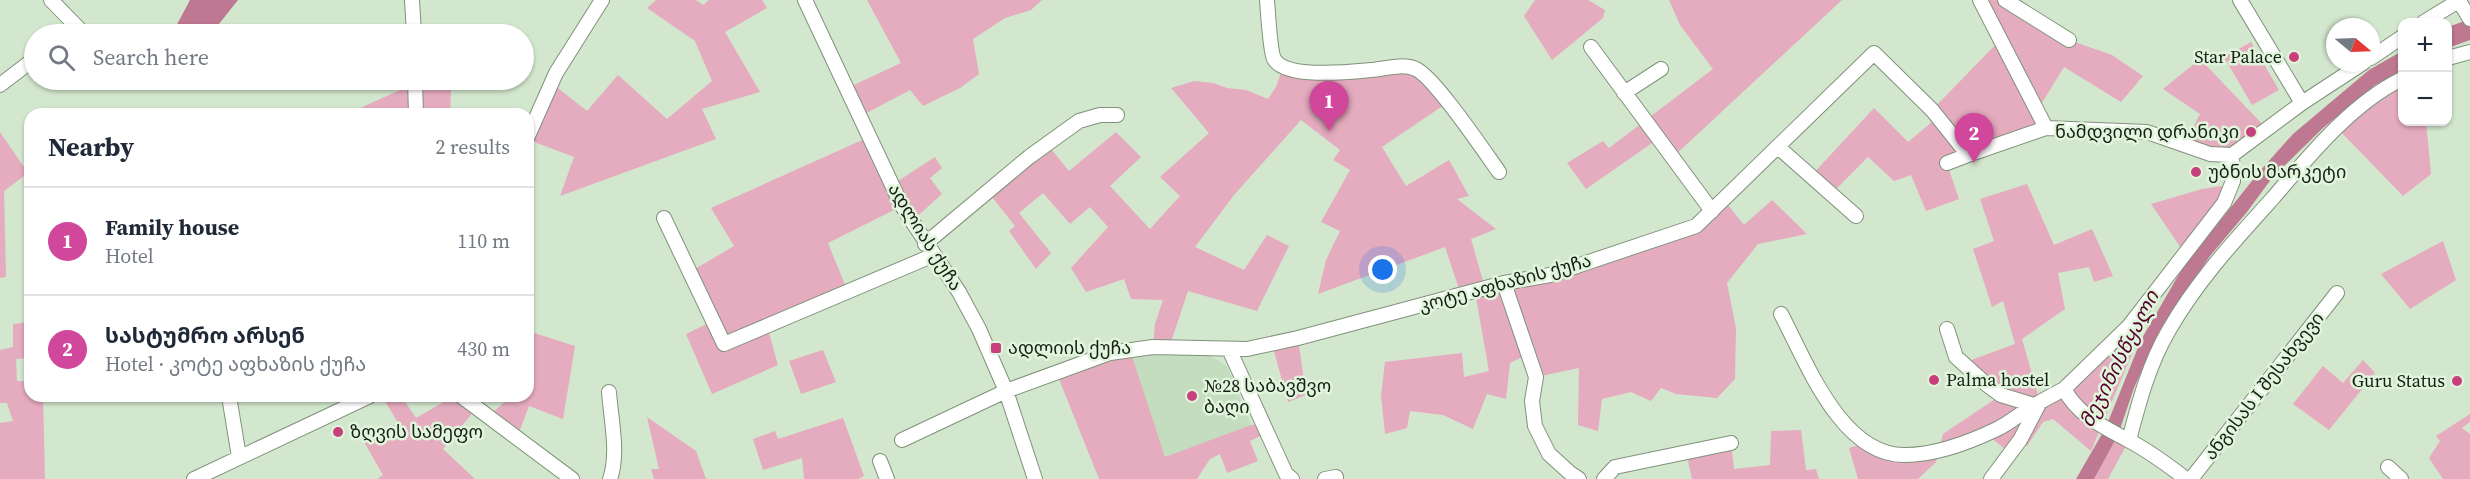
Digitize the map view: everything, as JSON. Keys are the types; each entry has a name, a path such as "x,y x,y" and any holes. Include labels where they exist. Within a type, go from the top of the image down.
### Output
{"street":[{"path":"51,0 70,24"},
{"path":"412,0 413,24"},
{"path":"534,122 556,73 602,0"},
{"name":"ადლიას ქუჩა","path":"805,0 902,206 925,244 959,292 979,329 1006,391 1035,479"},
{"path":"1267,0 1274,58 1283,67 1298,72 1394,67 1415,69 1437,89 1499,172"},
{"path":"1980,0 2046,128"},
{"path":"2005,0 2069,40"},
{"path":"2240,0 2302,103"},
{"path":"2435,18 2464,8"},
{"path":"2380,52 2398,40"},
{"path":"1591,47 1712,211"},
{"path":"2452,57 2470,52"},
{"name":"კოტე აფხაზის ქუჩა","path":"903,440 1006,391 1110,353 1153,347 1247,349 1298,338 1504,283 1550,275 1674,235 1696,226 1874,53 1932,110 1968,155"},
{"path":"0,85 24,67"},
{"path":"1624,93 1661,69"},
{"path":"1947,163 2046,128 2147,132 2210,154 2232,155 2302,103 2349,72"},
{"path":"2129,440 2141,392 2152,364 2169,330 2209,270 2343,121 2398,82"},
{"path":"415,90 416,108"},
{"path":"925,244 1029,157 1079,121 1117,115"},
{"path":"1778,147 1856,216"},
{"path":"1781,314 1835,413 1851,430 1868,443 1888,453 1905,455 1939,450 1970,440 2000,428 2064,389 2129,326 2224,203 2233,181 2232,155"},
{"path":"664,218 724,344 934,255"},
{"path":"1504,283 1536,377 1532,400 1535,426 1549,454 1579,479"},
{"name":"ანგისას I შესახვევი","path":"2191,479 2337,293"},
{"path":"1947,329 1956,357 1986,384 2001,395 2037,404"},
{"path":"1229,349 1286,474 1292,479"},
{"path":"2064,389 2080,411 2100,426 2129,440 2186,479"},
{"path":"609,392 614,453 610,479"},
{"path":"230,402 239,457"},
{"path":"195,479 354,402"},
{"path":"469,402 572,479"},
{"path":"1991,479 2020,440 2037,404"},
{"path":"1604,479 1615,467 1731,443"},
{"path":"880,461 886,479"},
{"path":"2388,468 2401,479"}],"shaded area":[{"path":"190,0 238,0 219,24 177,24"},
{"path":"656,0 696,0 703,5 709,0 762,0 767,8 725,32 760,92 702,109 716,139 560,196 574,157 534,142 534,129 554,85 587,111 618,75 667,119 712,81 695,41 647,8"},
{"path":"867,0 1042,0 1031,10 1005,18 973,39 979,74 960,88 923,106 910,90 859,117 845,89 901,63"},
{"path":"1535,0 1588,0 1605,10 1603,18 1552,60 1524,16"},
{"path":"1669,0 1842,0 1672,158 1658,139 1586,189 1567,163 1603,141 1609,148 1713,69 1680,25"},
{"path":"1980,0 2005,0 2069,40 2112,55 2143,76 2121,102 2064,67 2037,111 2046,128 1947,164 1959,199 1926,211 1911,175 1894,181 1868,157 1831,194 1811,176 1874,108 1908,142 1938,117 1932,110 2000,40"},
{"path":"2470,19 2470,40 2452,47 2452,26"},
{"path":"2251,42 2279,90 2252,105 2224,57"},
{"path":"2398,53 2398,72 2375,85 2323,128 2272,178 2210,256 2160,330 2134,388 2118,435 2094,479 2076,479 2106,427 2141,340 2182,269 2259,172 2293,134 2367,72 2380,72 2380,64"},
{"path":"2200,59 2267,129 2232,155 2184,145 2200,114 2163,89"},
{"path":"1283,67 1406,67 1447,103 1382,147 1406,186 1449,160 1469,196 1457,199 1496,229 1471,239 1485,288 1674,235 1724,200 1744,225 1772,200 1807,234 1758,244 1727,283 1736,328 1735,379 1717,398 1676,394 1661,388 1651,401 1631,392 1602,399 1598,431 1578,425 1579,368 1536,377 1528,354 1510,363 1506,399 1487,394 1473,429 1443,415 1410,411 1407,428 1385,434 1381,396 1385,362 1462,353 1464,377 1489,371 1475,292 1461,295 1445,247 1318,294 1326,260 1340,231 1321,222 1350,170 1333,160 1340,150 1301,120 1234,195 1195,247 1244,270 1267,235 1289,246 1257,311 1188,291 1169,348 1153,347 1155,324 1163,300 1131,299 1124,279 1086,292 1071,268 1108,227 1090,207 1070,224 1043,193 1019,213 1051,253 1036,269 1009,231 1015,226 988,192 1047,144 1069,171 1116,132 1141,157 1110,186 1150,229 1180,196 1160,177 1209,133 1171,88 1194,81 1213,83 1227,88 1246,90 1268,99 1276,87"},
{"path":"400,90 411,90 411,108 360,108"},
{"path":"420,90 451,90 450,108 421,108"},
{"path":"2398,90 2398,126 2426,126 2431,174 2403,196 2340,131"},
{"path":"0,132 24,167 24,176 4,191 6,277 0,278"},
{"path":"869,137 892,185 935,157 942,168 930,178 942,194 911,222 902,206 828,243 848,292 767,326 778,365 712,394 686,334 713,321 690,272 734,246 711,208"},
{"path":"2027,184 2054,245 2092,229 2113,276 2094,282 2089,267 2058,273 2065,309 2022,339 2040,402 2064,389 2161,285 2091,451 2053,419 2043,422 2027,446 2020,441 2010,453 1986,434 1939,450 1943,434 2001,395 1963,363 2015,344 2003,301 1992,307 1973,249 1994,241 1980,199"},
{"path":"2222,186 2224,203 2185,254 2151,204 2202,189"},
{"path":"2443,241 2456,280 2410,309 2381,274"},
{"path":"24,323 24,358 16,359 17,381 24,381 24,402 43,402 45,479 0,479 0,423 13,421 7,403 0,403 0,350 13,347 13,324"},
{"path":"534,333 575,346 563,419 529,406 518,435 490,415 504,402 534,402"},
{"path":"1298,338 1306,395 1288,402 1272,344"},
{"path":"823,350 836,382 801,394 789,361"},
{"name":"№28 საბავშვო ბაღი","path":"1202,351 1227,366 1251,425 1165,458 1131,353"},
{"path":"1131,353 1165,457 1251,425 1263,424 1267,433 1250,441 1258,461 1227,473 1220,454 1210,459 1197,479 1099,479 1057,374"},
{"path":"2363,360 2375,373 2329,430 2293,404 2323,366 2343,383"},
{"path":"386,402 405,402 416,418 444,402 466,402 475,410 443,449 475,479 377,479 383,475 364,442 398,423"},
{"path":"2470,414 2470,422 2462,428 2470,434 2470,479 2443,479 2429,458 2440,441 2436,436"},
{"path":"647,417 696,451 706,479 654,479 651,469 659,469"},
{"path":"843,418 864,476 858,479 804,479 802,458 763,470 753,439 775,431 778,439"},
{"path":"1801,430 1806,470 1816,469 1819,479 1692,479 1686,452 1731,443 1734,469 1770,465 1771,431"},
{"path":"2115,440 2126,446 2108,479 2094,479"},
{"path":"1867,443 1888,453 1939,450 1936,462 1918,479 1858,479 1849,448"}],"place":[{"name":"Star Palace","path":"2294,57"},
{"name":"Family house","path":"1329,131"},
{"name":"ნამდვილი დრანიკი","path":"2251,132"},
{"name":"სასტუმრო არსენ","path":"1974,163"},
{"name":"უბნის მარკეტი","path":"2196,172"},
{"name":"ადლიის ქუჩა","path":"996,348"},
{"name":"Palma hostel","path":"1934,380"},
{"name":"Guru Status","path":"2457,381"},
{"name":"№28 საბავშვო ბაღი","path":"1192,396"},
{"name":"ზღვის სამეფო","path":"338,432"}],"water label":[{"name":"მეჯინისწყალი","path":"2119,359"}]}
